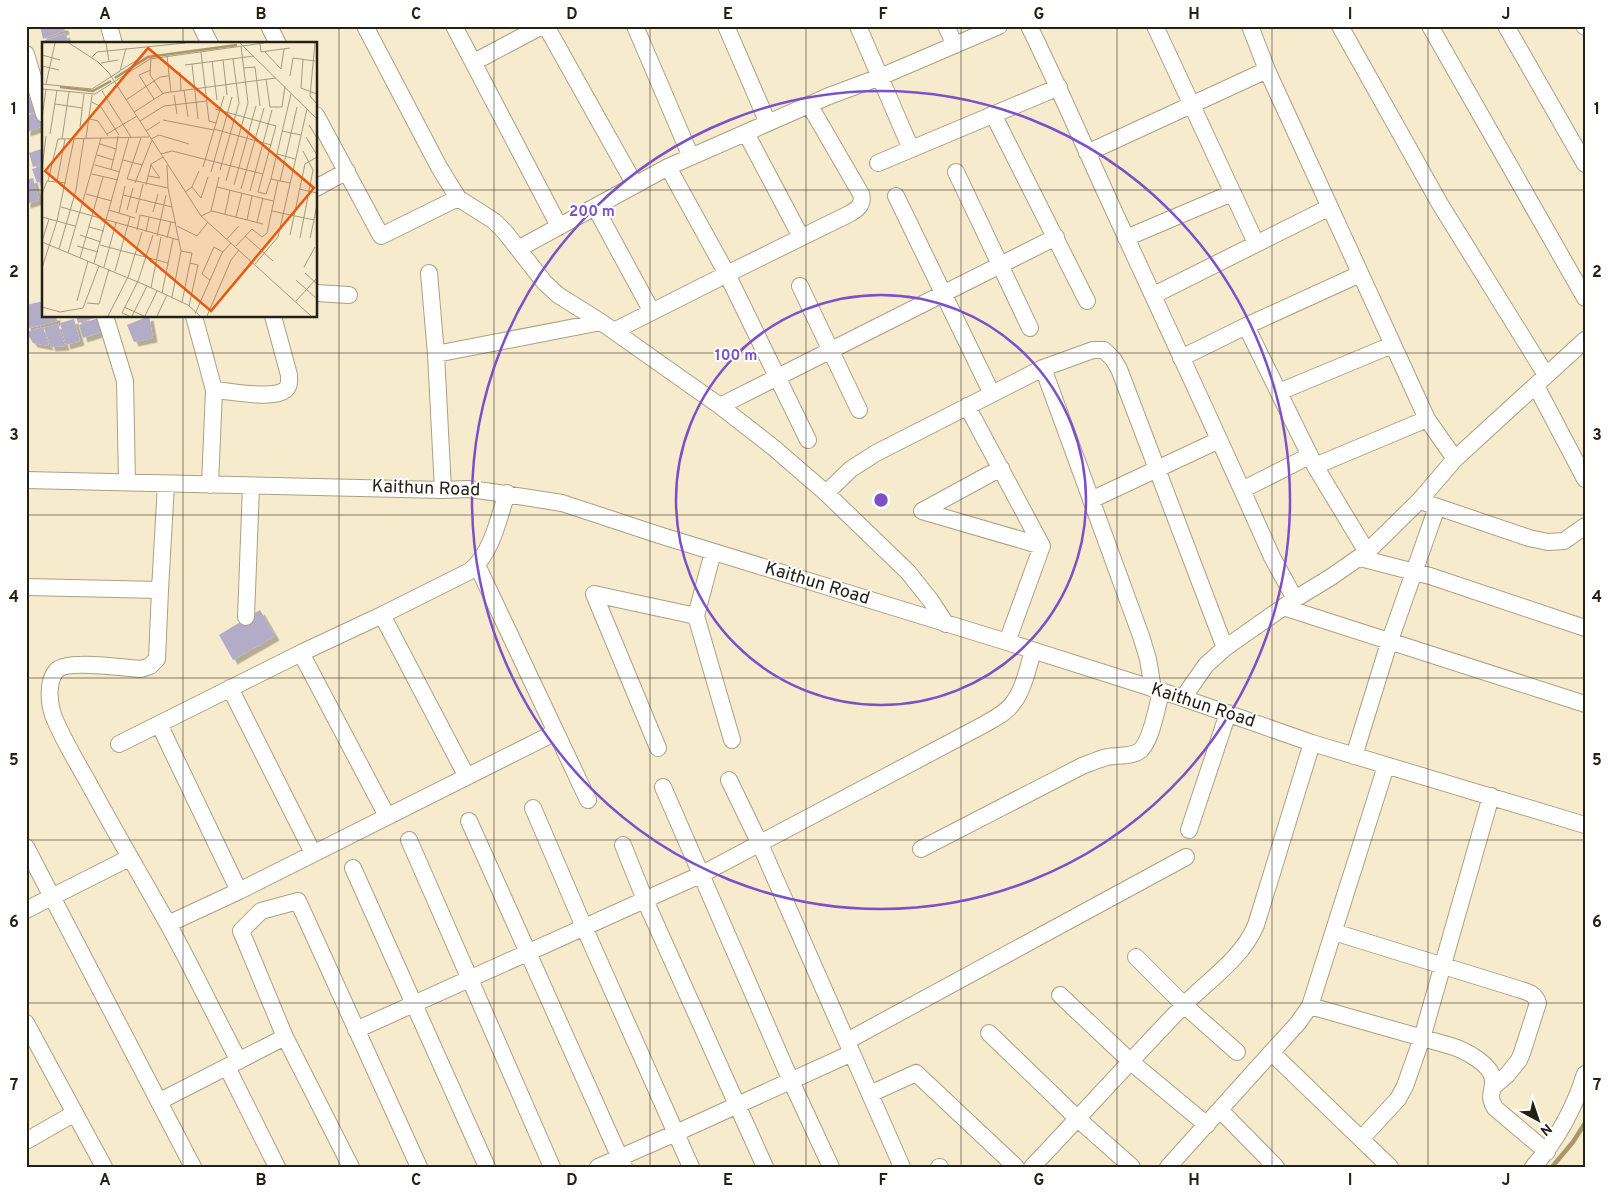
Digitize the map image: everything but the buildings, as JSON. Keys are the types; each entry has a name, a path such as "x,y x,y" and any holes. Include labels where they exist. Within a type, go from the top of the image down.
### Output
{"street":[{"path":"109,26 113,42"},
{"path":"201,26 209,42"},
{"path":"269,26 277,42"},
{"path":"365,26 443,174 458,198 494,221 551,288 720,406 774,448 826,493 908,572 946,624"},
{"path":"454,26 559,226"},
{"path":"474,62 542,26"},
{"path":"546,26 635,185"},
{"path":"635,26 691,157"},
{"path":"726,26 768,123"},
{"path":"858,26 911,149"},
{"path":"946,26 955,45"},
{"path":"518,248 668,167 830,96 880,77 999,26"},
{"path":"1029,26 1059,87 1087,153 1154,295 1242,490 1272,557 1289,603 1389,642 1585,704"},
{"path":"1155,26 1256,243"},
{"path":"1250,26 1267,70 1392,345 1427,418 1455,459"},
{"path":"1340,26 1541,381 1585,479"},
{"path":"1506,26 1585,164"},
{"path":"1437,29 1585,298"},
{"path":"26,54 42,107"},
{"path":"1087,153 1267,70"},
{"path":"878,163 1059,87"},
{"path":"436,354 608,327 652,312 849,214 860,205 862,200 861,194 810,106"},
{"path":"993,114 1087,301"},
{"path":"318,118 381,236 458,198"},
{"path":"746,133 801,237"},
{"path":"668,167 727,274 808,440"},
{"path":"318,187 347,171"},
{"path":"956,172 1030,328"},
{"path":"1126,238 1232,192"},
{"path":"896,196 992,394"},
{"path":"595,206 652,312"},
{"path":"1154,295 1330,207"},
{"path":"720,406 1056,237"},
{"path":"429,273 436,354 443,490"},
{"path":"1181,358 1360,274"},
{"path":"800,286 859,410"},
{"path":"318,293 349,294"},
{"path":"107,318 126,381 127,482"},
{"path":"195,318 214,390 210,484"},
{"path":"214,390 268,395 278,393 287,388 289,375 274,318"},
{"path":"1246,326 1312,461 1363,555 1585,628"},
{"path":"1183,698 1206,665 1225,648 1289,603 1363,555 1419,501 1455,459 1585,340"},
{"path":"1279,392 1392,345"},
{"path":"826,493 851,469 876,453 1043,368 1093,350 1099,349 1108,352 1119,369 1225,648"},
{"path":"921,849 1082,766 1106,757 1139,752 1146,743 1157,690 1141,636 1043,368"},
{"path":"968,406 1042,546 1007,642"},
{"path":"1242,490 1312,461 1427,418"},
{"path":"1091,500 1219,440"},
{"path":"1001,468 922,512 1042,546"},
{"name":"Kaithun Road","path":"26,480 443,490 468,489 506,493 562,503 712,552 1183,698 1312,743 1585,825"},
{"path":"166,484 157,659 154,663 141,669 76,664 61,667 56,671 51,682 51,707 57,724 129,858 168,924 233,1064 277,1167"},
{"path":"246,617 251,486"},
{"path":"119,744 463,575 477,565 488,546 506,493"},
{"path":"1419,501 1529,538 1548,542 1564,541 1585,526"},
{"path":"1354,756 1389,642 1437,507"},
{"path":"712,552 696,616 732,740"},
{"path":"477,565 588,800"},
{"path":"26,587 160,590"},
{"path":"658,748 594,594 696,616"},
{"path":"382,616 467,777"},
{"path":"356,1030 700,875 1000,715 1013,703 1019,694 1033,651"},
{"path":"301,653 387,816"},
{"path":"230,688 314,853"},
{"path":"1189,830 1228,713"},
{"path":"159,724 239,891"},
{"path":"168,924 239,891 556,732"},
{"path":"1032,1167 1184,1005 1243,948 1252,933 1312,743"},
{"path":"1168,1167 1272,1053 1310,1006 1386,766"},
{"path":"729,780 760,844 902,1167"},
{"path":"663,787 791,1081 832,1167"},
{"path":"1361,1139 1402,1093 1422,1038 1441,965 1491,796"},
{"path":"533,808 691,1167"},
{"path":"469,821 622,1162"},
{"path":"409,840 552,1167"},
{"path":"623,845 645,900 765,1167"},
{"path":"26,846 193,1167"},
{"path":"598,1167 622,1162 676,1133 791,1081 1186,857"},
{"path":"26,910 129,858"},
{"path":"353,868 488,1167"},
{"path":"350,1167 285,1037 241,931 261,911 298,901 419,1167"},
{"path":"1334,932 1532,994 1538,1003 1519,1060 1507,1075 1493,1087"},
{"path":"1136,957 1184,1005 1237,1052"},
{"path":"1060,995 1131,1062 1207,1125"},
{"path":"1310,1006 1462,1050 1472,1055 1491,1074 1494,1082 1491,1100 1495,1108 1547,1152"},
{"path":"26,1022 104,1167"},
{"path":"989,1033 1078,1119 1132,1167"},
{"path":"160,1101 285,1037"},
{"path":"1272,1053 1390,1167"},
{"path":"870,1094 916,1073 1016,1167"},
{"path":"1534,1167 1554,1142 1572,1108 1585,1074"},
{"path":"1220,1110 1276,1167"},
{"path":"26,1141 75,1113"}],"waterway":[{"path":"1552,1167 1573,1142 1585,1123"}]}
